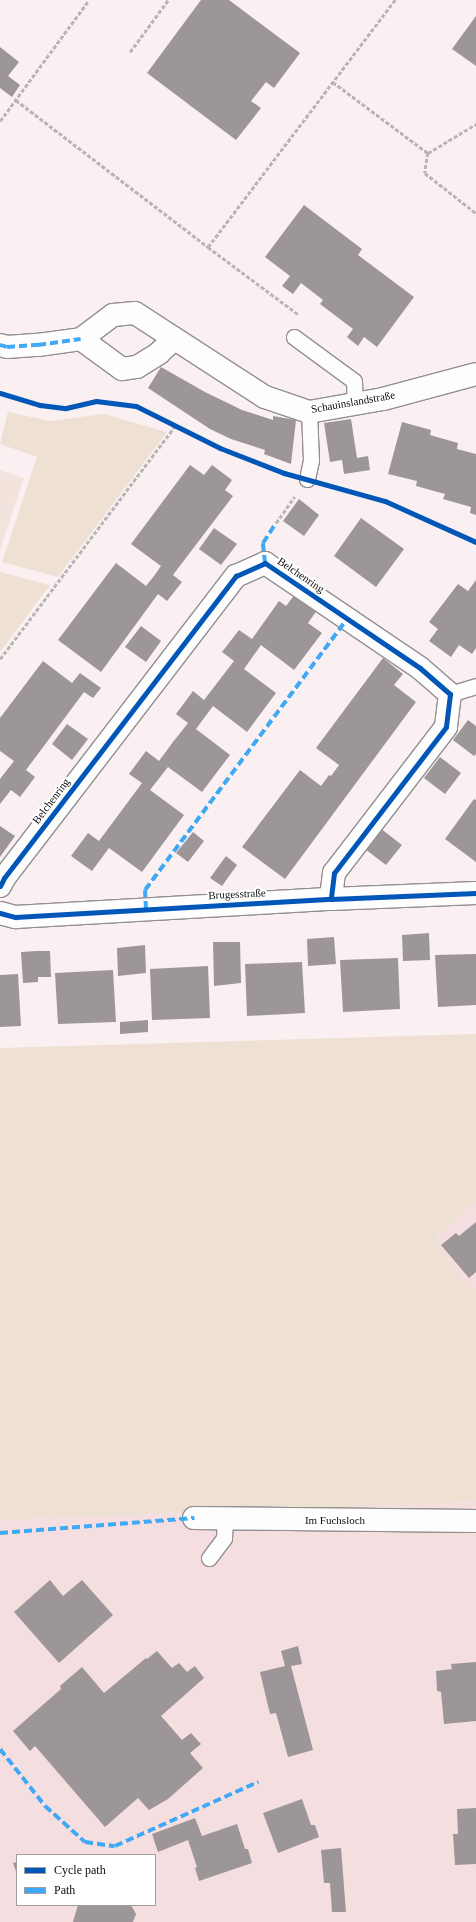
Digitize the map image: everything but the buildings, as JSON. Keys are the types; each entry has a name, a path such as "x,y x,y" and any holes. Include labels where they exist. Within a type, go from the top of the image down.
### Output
{"street":[{"name":"Schauinslandstraße","path":"0,345 7,347 38,345 82,339 113,315 135,313 265,397 309,412 383,399 476,374"},
{"path":"82,339 122,369 137,367 158,353 174,338"},
{"name":"Belchenring","path":"0,886 4,878 236,576 264,563 420,668 450,694"},
{"path":"331,899 334,873 446,727 450,694"},
{"name":"Brugesstraße","path":"0,913 15,917 331,899 476,893"},
{"name":"Im Fuchsloch","path":"194,1518 476,1521"}],"lane":[{"path":"294,337 354,381 355,404"},
{"path":"307,479 311,460 309,412"},
{"path":"450,694 476,686"},
{"path":"209,1558 224,1538 225,1519"}],"path":[{"path":"0,121 89,0"},
{"path":"130,52 168,0"},
{"path":"208,247 395,0"},
{"path":"333,82 428,153"},
{"path":"16,100 300,316"},
{"path":"428,153 476,124"},
{"path":"428,153 425,174 476,213"},
{"path":"0,659 176,425"},
{"path":"276,523 307,479"}],"shaded area":[{"path":"8,412 50,421 104,414 167,432 58,577 2,562 37,457 0,444"},
{"path":"0,470 24,478 0,550"},
{"path":"0,572 50,585 0,652"},
{"path":"476,1034 476,1201 435,1238 463,1280 476,1290 476,1502 0,1520 0,1048"},
{"path":"476,1201 476,1290 463,1281 435,1238"},
{"path":"476,1502 476,1922 0,1922 0,1520"}],"marked path":[{"path":"0,345 7,347 38,345 81,339"},
{"path":"265,563 263,543 276,523"},
{"path":"146,909 145,890 348,618"},
{"path":"0,1533 194,1518"},
{"path":"0,1749 45,1806 85,1842 115,1846 258,1782"}],"cycle path":[{"path":"0,393 40,405 66,408 96,401 136,406 220,448 284,473 385,501 476,542"},
{"path":"0,886 4,878 236,576 265,563 420,668 450,694 446,727 334,873 331,899"},
{"path":"0,913 15,917 331,899 476,893"}]}
